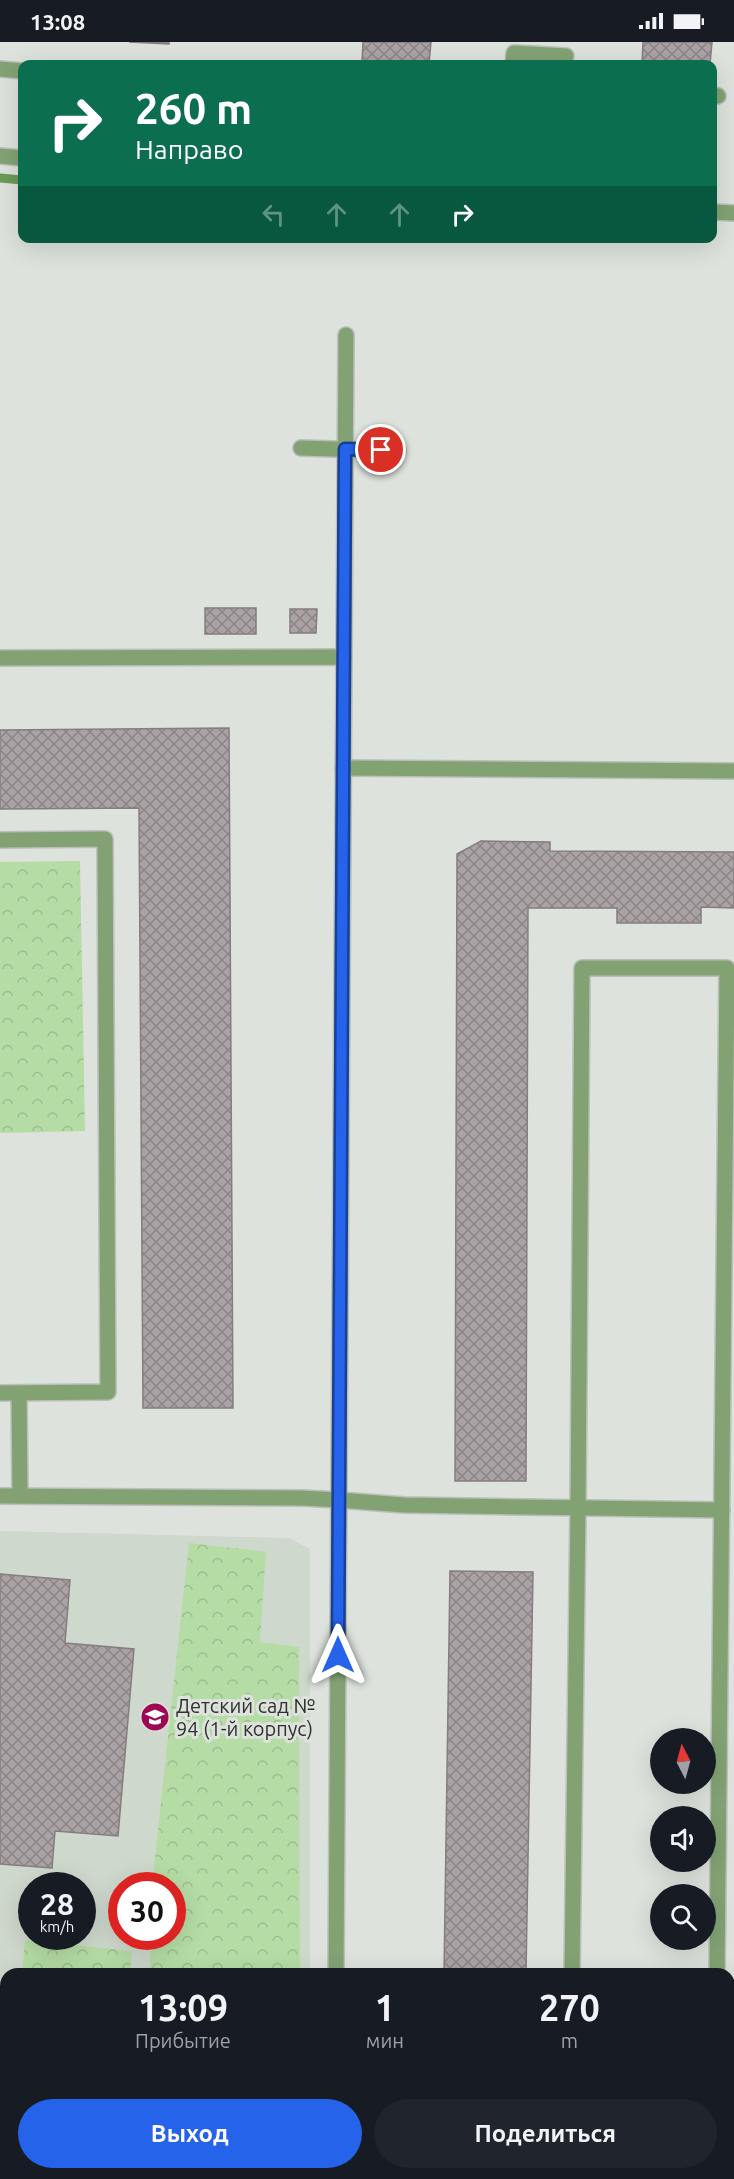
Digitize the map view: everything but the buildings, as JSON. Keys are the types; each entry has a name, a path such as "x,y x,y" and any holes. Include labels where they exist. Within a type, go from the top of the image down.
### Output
{"street":[{"path":"513,60 513,53 566,56"},
{"path":"0,69 18,71"},
{"path":"0,156 18,158"},
{"path":"717,212 734,213"},
{"path":"336,1968 346,335"},
{"path":"301,448 398,450"},
{"path":"0,658 344,657"},
{"path":"343,768 734,771"},
{"path":"0,840 105,839 108,1392 0,1393"},
{"path":"572,1968 582,968 727,968 717,1968"},
{"path":"19,1393 20,1496"},
{"path":"0,1496 302,1498 404,1505 722,1510"}],"shaded area":[{"name":"Детский сад № 94 (1-й корпус)","path":"0,1531 289,1538 310,1549 310,1968 0,1968"}],"green space":[{"path":"80,861 85,1131 0,1133 0,862"},
{"path":"189,1543 266,1552 260,1642 299,1647 300,1968 149,1968 151,1950 186,1950 186,1872 153,1872"},
{"path":"96,1947 132,1951 131,1968 23,1968 24,1950 96,1950"}],"waterway":[{"path":"0,178 18,180"}],"place":[{"name":"Детский сад № 94 (1-й корпус)","path":"155,1717"}],"route":[{"path":"338,1655 345,449 381,450"}]}
